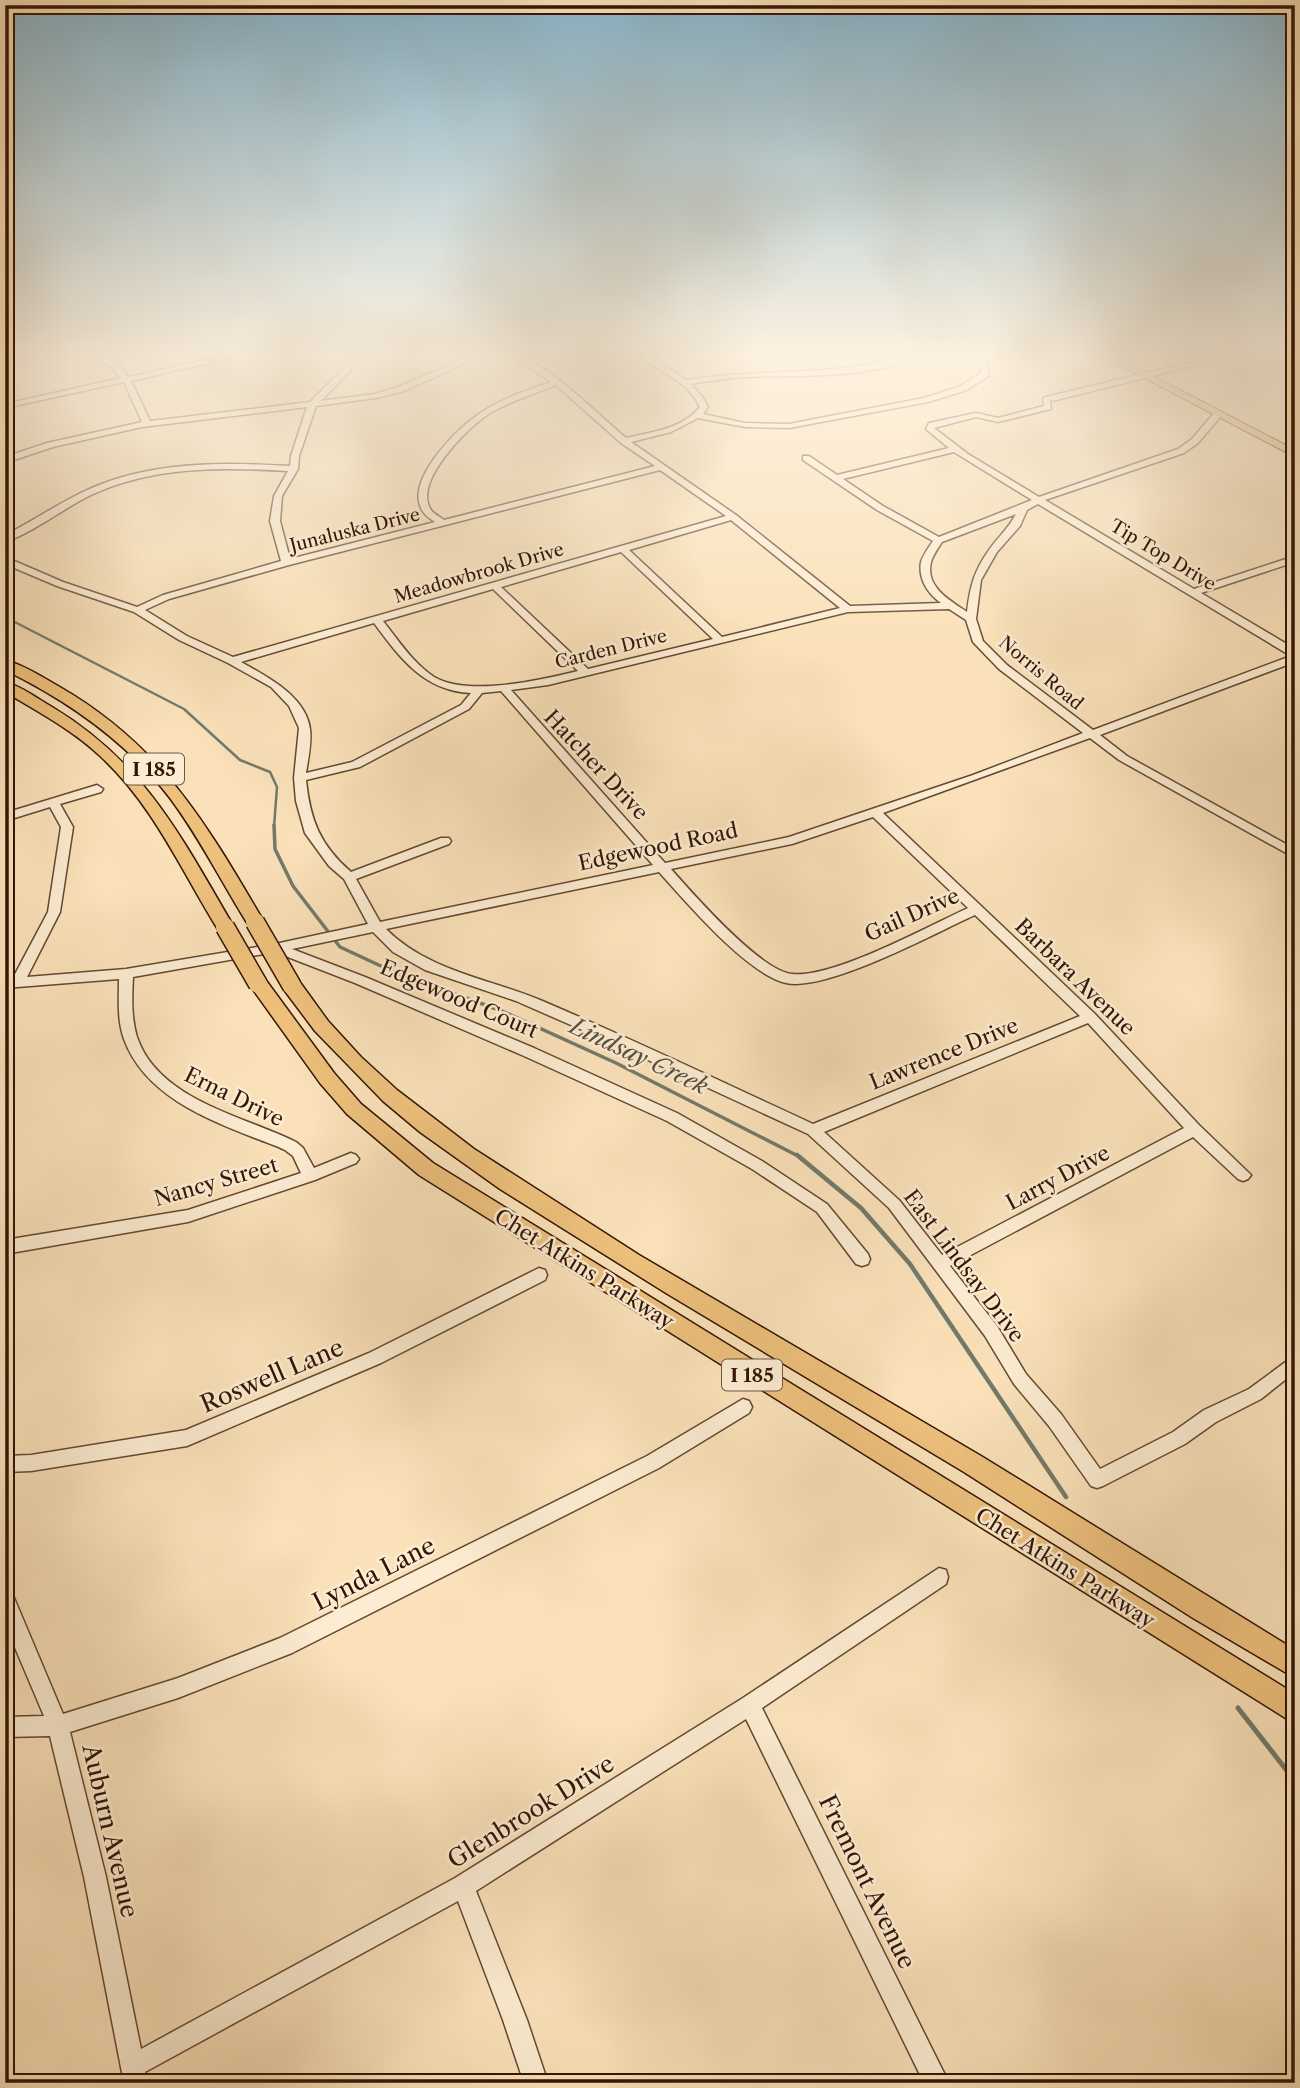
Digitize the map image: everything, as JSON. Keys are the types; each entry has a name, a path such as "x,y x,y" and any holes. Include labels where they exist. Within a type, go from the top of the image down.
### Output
{"highway":[{"name":"Chet Atkins Parkway","path":"5,664 35,678 89,712 144,758 182,804 314,1019 367,1075 422,1124 496,1176 668,1284 976,1466 1194,1606 1295,1665"},
{"name":"Chet Atkins Parkway","path":"5,686 76,729 124,769 142,790 258,984 327,1078 354,1109 426,1169 719,1354 1295,1710"}],"street":[{"path":"5,460 33,450"},
{"path":"286,563 275,522 278,496 295,469 297,450"},
{"path":"443,524 426,511 423,489 435,464 448,450"},
{"path":"638,450 733,517 848,609"},
{"path":"836,478 950,450"},
{"name":"Tip Top Drive","path":"958,450 1195,592 1295,656"},
{"path":"1023,509 1015,526 993,551 976,580 971,619 949,606 927,582 926,562 938,540 1023,509 1041,499 1182,450"},
{"path":"806,458 938,540"},
{"path":"5,538 90,492 118,481 170,470 212,465 295,469"},
{"name":"Junaluska Drive","path":"138,610 166,597 286,563 663,467"},
{"name":"Meadowbrook Drive","path":"232,661 733,517"},
{"path":"624,549 720,639"},
{"path":"1195,592 1295,559"},
{"name":"East Lindsay Drive","path":"5,560 60,584 138,610 183,638 275,685 294,705 305,728 300,778 302,801 311,833 333,863 349,877 376,927 398,949 430,967 544,1008 813,1130 894,1203 991,1331 1020,1379 1055,1420 1097,1480 1179,1438 1210,1416 1255,1394 1295,1362"},
{"path":"494,585 585,672"},
{"name":"Carden Drive","path":"479,690 548,682 848,609 949,606"},
{"path":"376,619 408,659 436,684 458,691 479,690"},
{"name":"Norris Road","path":"971,619 978,642 1003,667 1048,699 1090,735 1123,758 1295,854"},
{"name":"Edgewood Road","path":"12,982 126,974 275,948 792,840 1090,735 1295,656"},
{"name":"Hatcher Drive","path":"504,688 523,715 562,752 663,869 736,944 773,973 785,979 813,977 864,959"},
{"path":"300,778 356,765 465,707 479,690"},
{"path":"5,817 97,789"},
{"path":"12,982 54,912 67,827 53,803"},
{"name":"Barbara Avenue","path":"876,812 1090,1017 1194,1129 1243,1175"},
{"path":"349,877 445,841"},
{"name":"Gail Drive","path":"864,959 976,909"},
{"name":"Edgewood Court","path":"275,948 481,1031 672,1117 757,1165 822,1208 862,1259"},
{"name":"Erna Drive","path":"126,974 122,1004 127,1027 139,1056 162,1086 196,1106 297,1150 310,1176"},
{"name":"Lawrence Drive","path":"813,1130 1090,1017"},
{"name":"Larry Drive","path":"941,1263 1194,1129"},
{"name":"Nancy Street","path":"5,1247 188,1216 310,1176 351,1159"},
{"name":"Roswell Lane","path":"5,1464 31,1464 187,1438 375,1358 540,1275"},
{"name":"Lynda Lane","path":"5,1727 58,1726 178,1688 285,1646 653,1462 743,1407"},
{"name":"Glenbrook Drive","path":"135,2074 463,1886 750,1705 939,1577"},
{"name":"Auburn Avenue","path":"5,1600 58,1726 95,1877 135,2074"},
{"name":"Fremont Avenue","path":"750,1705 937,2083"},
{"path":"463,1886 515,2020 536,2083"}],"waterway":[{"path":"5,617 184,709 240,760 270,772 277,787 274,826"},
{"name":"Lindsay Creek","path":"274,826 275,849 293,886 340,947 396,973 502,1011 616,1063 798,1156"},
{"name":"Lindsay Creek","path":"798,1156 861,1208 910,1264 1066,1497"},
{"name":"Lindsay Creek","path":"1238,1708 1295,1781"}]}
